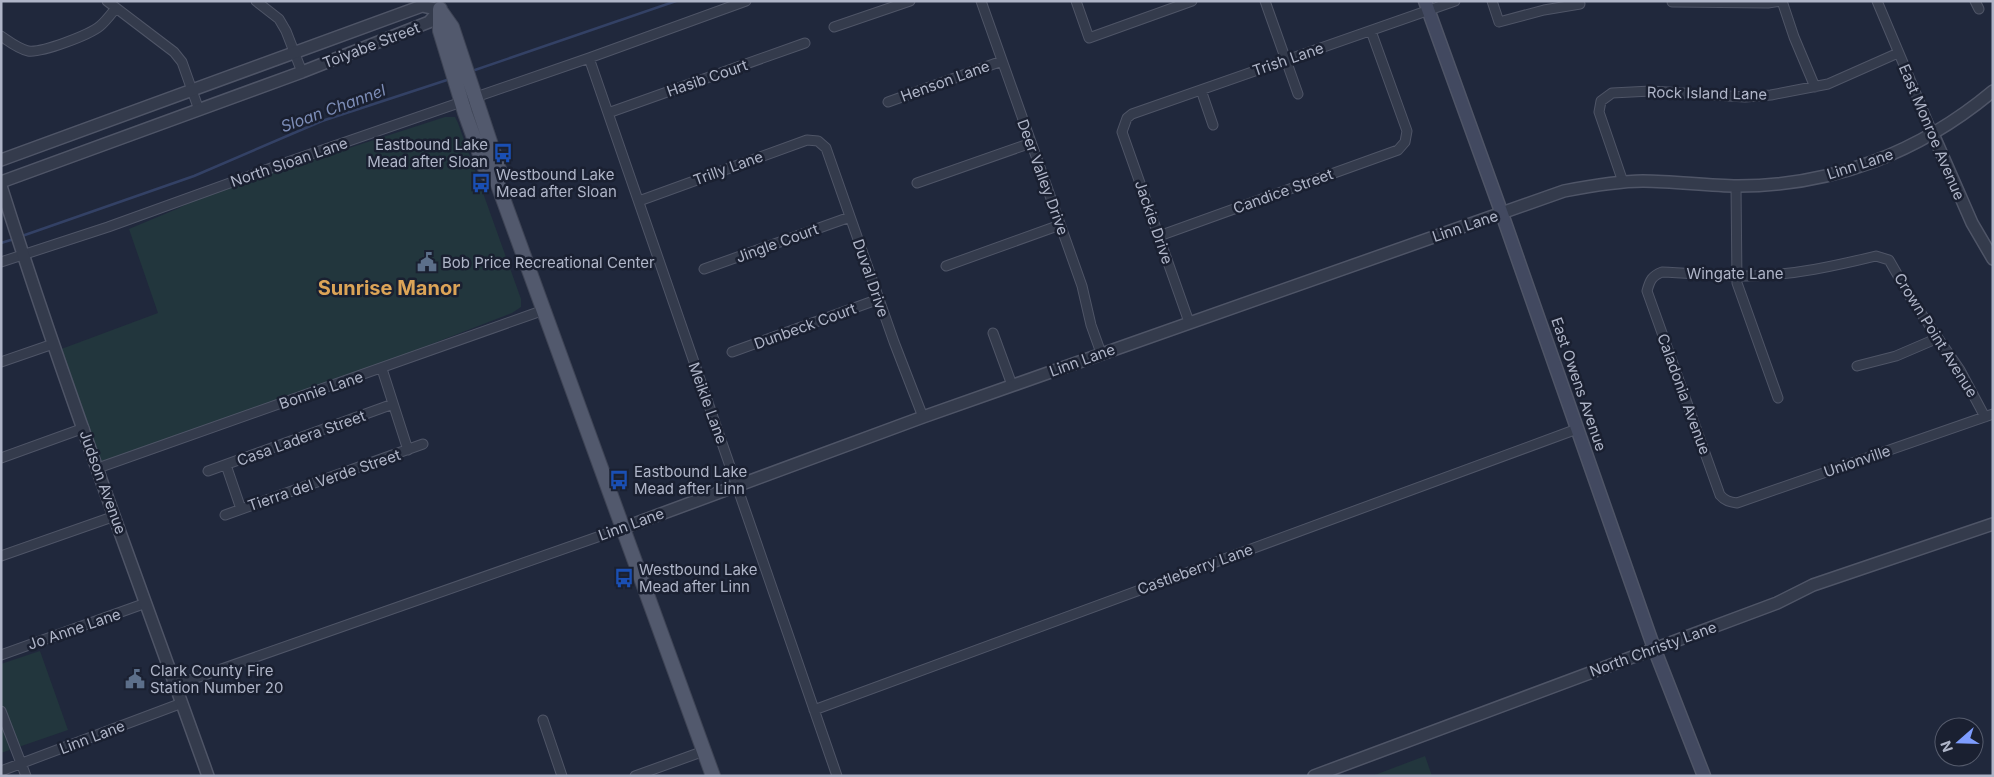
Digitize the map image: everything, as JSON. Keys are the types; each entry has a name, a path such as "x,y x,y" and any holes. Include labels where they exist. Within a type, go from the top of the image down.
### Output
{"main road":[{"path":"438,5 440,31 456,60 466,94 499,169 497,182 713,776"},
{"name":"East Owens Avenue","path":"1426,6 1502,214 1654,648 1704,776"}],"street":[{"path":"107,1 174,52 182,62 199,110"},
{"path":"256,1 279,19 286,31 302,72"},
{"name":"North Sloan Lane","path":"1,262 21,251 108,227 285,163 466,94 588,58 746,1"},
{"path":"834,27 910,1"},
{"name":"Deer Valley Drive","path":"980,1 1082,286 1091,325 1101,353"},
{"path":"1076,1 1089,38 1171,5 1192,1"},
{"path":"1265,1 1298,94"},
{"name":"Trish Lane","path":"1124,122 1132,114 1370,31 1426,6 1455,1"},
{"path":"1492,1 1499,22 1579,3"},
{"path":"1672,2 1768,3 1782,1 1794,37 1815,87"},
{"name":"East Monroe Avenue","path":"1877,1 1972,223 1991,251"},
{"name":"Toiyabe Street","path":"1,160 422,6 438,5"},
{"name":"Toiyabe Street","path":"1,182 302,72 429,22 438,5"},
{"path":"1,36 18,48 31,51 44,49 87,33 100,26 116,8"},
{"name":"Candice Street","path":"1159,236 1398,150 1405,142 1407,131 1370,31"},
{"name":"Hasib Court","path":"608,113 805,44"},
{"name":"Rock Island Lane","path":"1623,182 1599,112 1601,101 1612,92 1745,97 1771,95 1828,84 1898,53"},
{"name":"Meikle Lane","path":"588,58 837,776"},
{"name":"Henson Lane","path":"888,102 1002,61"},
{"path":"1201,90 1213,125"},
{"name":"Linn Lane","path":"176,685 623,528 1101,353 1564,191 1589,186 1644,181 1736,186 1771,185 1810,180 1869,164 1908,148 1953,122 1993,92"},
{"name":"Jackie Drive","path":"1124,122 1122,132 1189,322"},
{"name":"Trilly Lane","path":"639,201 807,140 818,141"},
{"name":"Duval Drive","path":"818,141 826,148 923,417"},
{"path":"917,183 1031,143"},
{"name":"Judson Avenue","path":"1,186 53,344 208,776"},
{"path":"1736,186 1736,276 1778,398"},
{"name":"Jingle Court","path":"704,269 850,217"},
{"path":"946,266 1060,226"},
{"name":"Wingate Lane","path":"1650,281 1654,275 1662,272 1736,276 1797,273 1831,268 1876,256 1883,257"},
{"name":"Crown Point Avenue","path":"1883,257 1889,260 1912,300 1989,416"},
{"name":"Caladonia Avenue","path":"1650,281 1647,291 1720,495 1729,502"},
{"name":"Dunbeck Court","path":"732,352 879,299"},
{"name":"Bonnie Lane","path":"98,468 382,369 544,310"},
{"path":"993,333 1012,385"},
{"path":"1857,366 1896,356 1938,338"},
{"path":"1,362 53,344"},
{"path":"382,369 408,450"},
{"name":"Casa Ladera Street","path":"208,471 393,404"},
{"name":"Unionville","path":"1729,502 1737,503 1989,416"},
{"path":"1,458 84,428"},
{"name":"Castleberry Lane","path":"814,710 1577,428"},
{"name":"Tierra del Verde Street","path":"225,515 423,444"},
{"path":"226,465 242,509"},
{"path":"1,556 115,516"},
{"name":"North Christy Lane","path":"1314,776 1777,603 1813,585 1993,524"},
{"name":"Jo Anne Lane","path":"1,654 146,603"},
{"name":"Linn Lane","path":"1,772 182,703"},
{"path":"1,712 26,776"},
{"path":"544,720 562,776"},
{"path":"635,776 704,751"}],"shaded area":[{"path":"445,117 455,117 458,123 521,299 521,307 512,313 243,417 98,468 56,351 158,313 129,229 179,208 198,197"},
{"path":"40,651 68,730 1,753 1,664"},
{"path":"1425,756 1432,776 1372,776"}],"waterway":[{"name":"Sloan Channel","path":"472,71 676,1"},
{"name":"Sloan Channel","path":"22,236 194,176 322,121 450,79"},
{"name":"Sloan Channel","path":"1,243 14,239"}],"place":[{"name":"Eastbound Lake Mead after Sloan","path":"503,153"},
{"name":"Westbound Lake Mead after Sloan","path":"481,183"},
{"name":"Bob Price Recreational Center","path":"427,262"},
{"name":"Eastbound Lake Mead after Linn","path":"619,480"},
{"name":"Westbound Lake Mead after Linn","path":"624,578"},
{"name":"Clark County Fire Station Number 20","path":"135,679"}],"district":[{"name":"Sunrise Manor","path":"389,288"}]}
